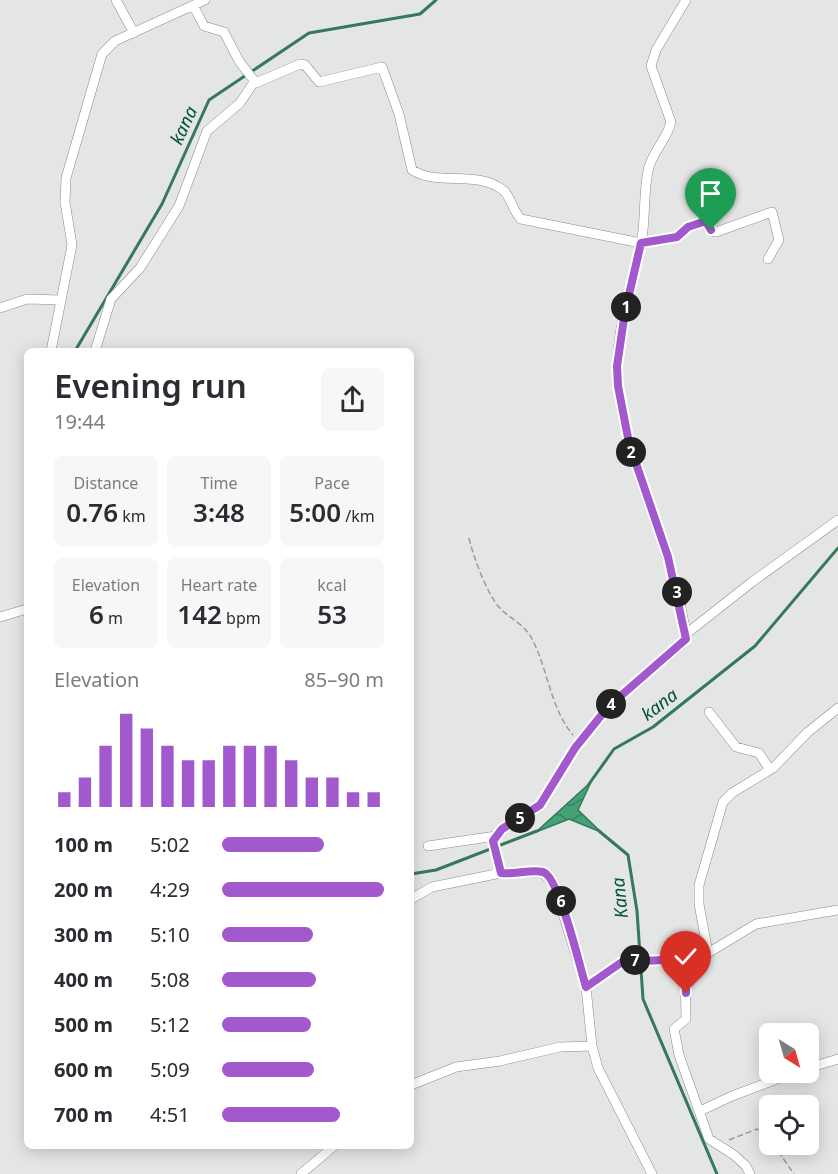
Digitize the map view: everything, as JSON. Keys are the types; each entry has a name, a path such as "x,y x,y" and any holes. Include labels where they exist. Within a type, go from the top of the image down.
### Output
{"street":[{"path":"116,0 134,33"},
{"path":"52,348 72,240 65,202 66,178 72,150 102,54 115,41 194,7 205,0"},
{"path":"686,0 651,62 653,77 671,122 651,160 641,243 625,312 617,366 618,386 629,443 668,557 686,634"},
{"path":"194,7 204,26 224,32 239,61 254,81"},
{"path":"95,348 111,299 140,268 180,206 207,131 240,103 254,81 300,64 305,65 319,82 381,66 386,73 399,114 409,163 414,172 425,176 472,180 498,188 508,197 518,217 525,221 641,243 677,237 688,227 706,221 712,231 716,232 772,212 779,240 768,259"},
{"path":"0,308 27,298 61,300"},
{"path":"428,846 494,841 540,805 580,742 608,707 681,645 686,634 752,582 838,520"},
{"path":"0,617 24,610"},
{"path":"708,953 699,904 699,885 721,806 732,793 770,770 808,732 838,708"},
{"path":"709,712 732,744 740,749 759,753 770,770"},
{"path":"494,841 499,869"},
{"path":"414,897 432,887 499,869 541,872 550,878 561,901 586,987 591,1010 592,1046 603,1078 652,1174"},
{"path":"586,987 616,964 629,960 699,958 761,922 838,910"},
{"path":"685,959 686,1021 674,1029 679,1054 709,1139 734,1155 746,1166 750,1174"},
{"path":"414,1084 456,1067 500,1061 560,1047 592,1046"},
{"path":"819,1065 838,1059"},
{"path":"700,1111 767,1083"},
{"path":"301,1174 330,1149"}],"path":[{"path":"469,538 474,558 494,600 504,611 519,621 530,636 561,716 580,742"},
{"path":"717,1145 753,1130 759,1131"},
{"path":"781,1155 794,1174"}],"water":[{"path":"591,782 578,810 601,832 569,819 536,832"}],"waterway":[{"name":"kana","path":"77,348 162,204 209,100 309,33 420,14 436,0"},
{"name":"kana","path":"589,784 614,749 653,727 755,646 838,548"},
{"name":"kana","path":"414,874 436,870 537,831"},
{"name":"Kana","path":"599,831 628,855 637,911 643,999 717,1174"}],"route":[{"path":"686,993 685,959 629,960 616,964 586,987 561,901 553,882 546,873 541,872 501,873 497,865 493,841 502,829 540,805 575,748 608,707 686,639 668,557 629,443 622,412 617,366 629,291 641,243 677,237 688,227 706,221 709,222 711,230"}]}
